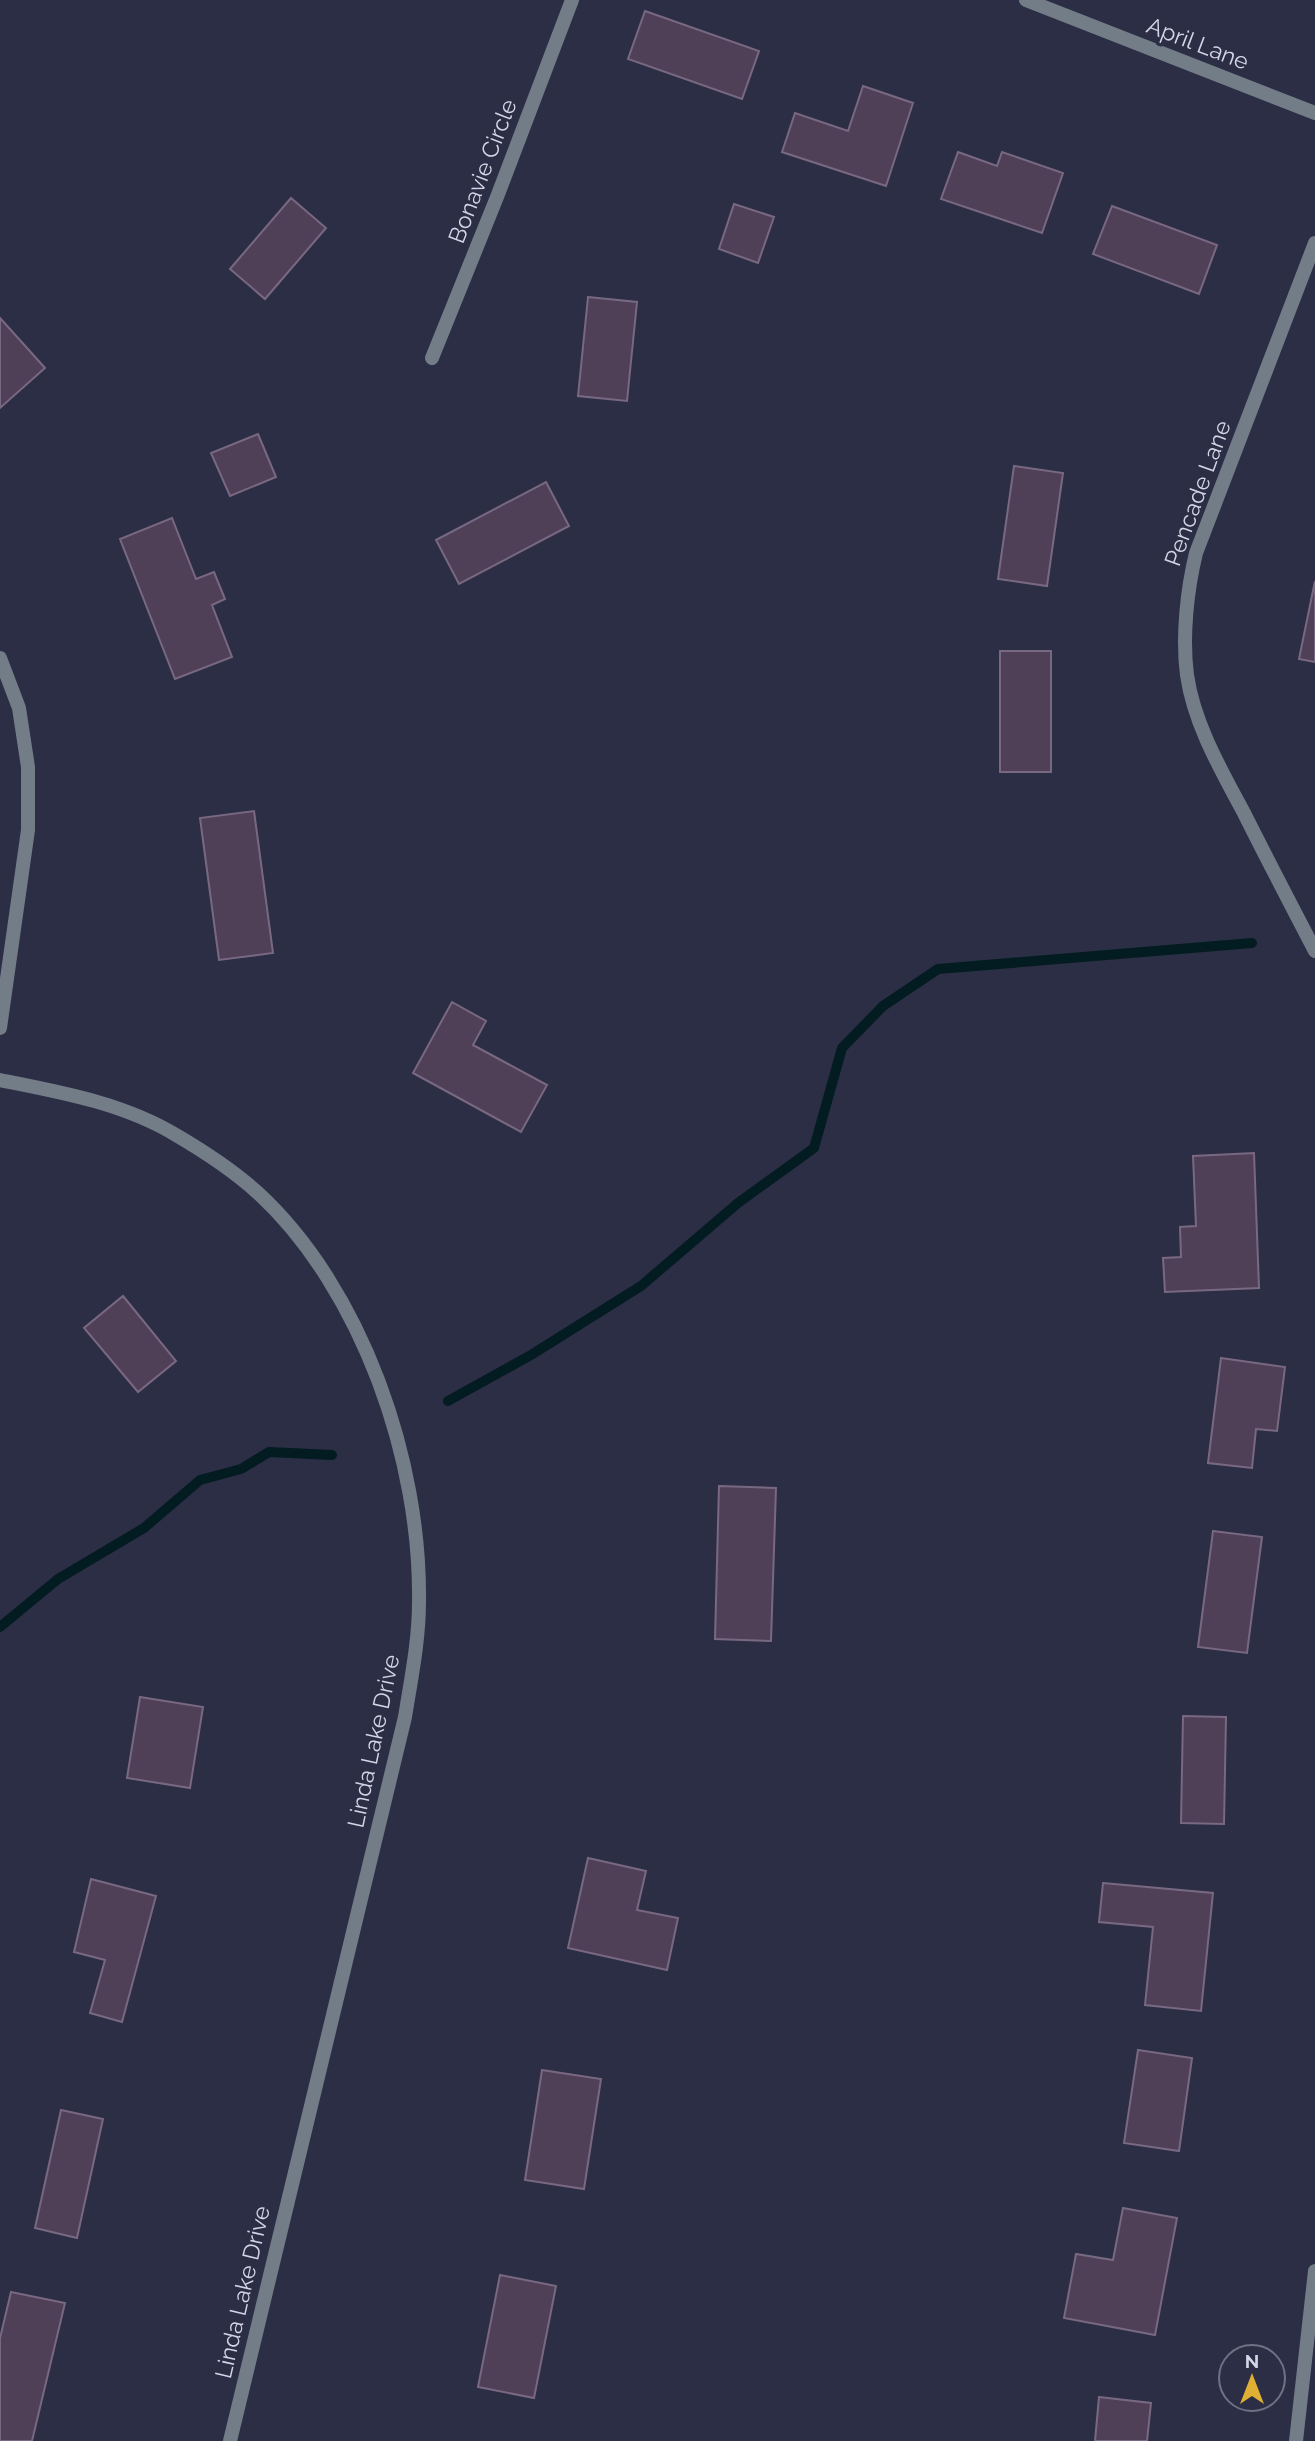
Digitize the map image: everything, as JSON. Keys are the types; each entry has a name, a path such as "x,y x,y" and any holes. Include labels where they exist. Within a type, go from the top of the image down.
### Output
{"street":[{"name":"Bonavie Circle","path":"432,358 572,0"},
{"name":"April Lane","path":"1026,0 1315,113"},
{"name":"Pencade Lane","path":"1315,243 1196,553 1189,582 1186,652 1187,676 1199,719 1213,754 1315,951"},
{"path":"0,658 19,708 29,767 28,830 0,1028"},
{"name":"Linda Lake Drive","path":"0,1080 79,1096 127,1112 174,1134 232,1172 259,1195 298,1237 320,1267 359,1333 374,1368 401,1455 415,1522 419,1614 405,1717 230,2441"},
{"path":"1296,2441 1315,2271"}],"building":[{"path":"645,11 759,51 742,99 628,59"},
{"path":"863,86 913,103 886,186 782,152 795,113 848,131"},
{"path":"958,152 997,166 1002,152 1063,173 1042,233 941,199"},
{"path":"291,198 326,228 265,299 230,269"},
{"path":"734,204 774,217 758,263 719,249"},
{"path":"1112,206 1217,245 1199,294 1093,254"},
{"path":"588,297 637,302 627,401 578,396"},
{"path":"0,318 45,368 0,408"},
{"path":"258,434 276,477 230,496 211,453"},
{"path":"1014,466 1063,473 1047,586 998,579"},
{"path":"546,482 569,526 459,584 436,540"},
{"path":"172,518 196,579 214,572 225,599 212,605 232,657 175,679 120,539"},
{"path":"1315,581 1315,662 1299,659"},
{"path":"1000,651 1051,651 1051,772 1000,772"},
{"path":"254,811 273,953 219,960 200,818"},
{"path":"452,1002 486,1021 473,1045 547,1085 521,1132 413,1073"},
{"path":"1254,1153 1259,1288 1165,1292 1163,1258 1181,1257 1180,1227 1196,1226 1193,1156"},
{"path":"123,1296 176,1361 138,1392 84,1328"},
{"path":"1221,1358 1285,1367 1277,1431 1256,1429 1252,1468 1208,1463"},
{"path":"719,1486 776,1488 771,1641 715,1639"},
{"path":"1213,1531 1262,1537 1247,1653 1198,1647"},
{"path":"140,1697 203,1707 190,1788 127,1778"},
{"path":"1183,1716 1226,1717 1224,1824 1181,1823"},
{"path":"588,1858 646,1871 637,1910 678,1918 667,1970 568,1948"},
{"path":"91,1879 156,1896 122,2022 90,2013 105,1960 74,1952"},
{"path":"1103,1883 1213,1893 1201,2011 1145,2005 1153,1927 1099,1922"},
{"path":"1138,2050 1192,2058 1179,2151 1124,2143"},
{"path":"542,2070 601,2079 584,2189 525,2180"},
{"path":"61,2110 103,2119 77,2238 35,2228"},
{"path":"1123,2208 1177,2218 1155,2335 1064,2318 1076,2254 1113,2260"},
{"path":"500,2275 556,2286 534,2398 478,2387"},
{"path":"11,2292 65,2303 32,2441 0,2441 0,2338"},
{"path":"1099,2397 1151,2403 1147,2441 1095,2441"}],"waterway":[{"path":"448,1401 531,1355 641,1286 738,1203 814,1148 842,1048 883,1006 938,969 1252,943"},
{"path":"0,1627 58,1579 144,1528 200,1480 241,1469 269,1452 332,1455"}]}
